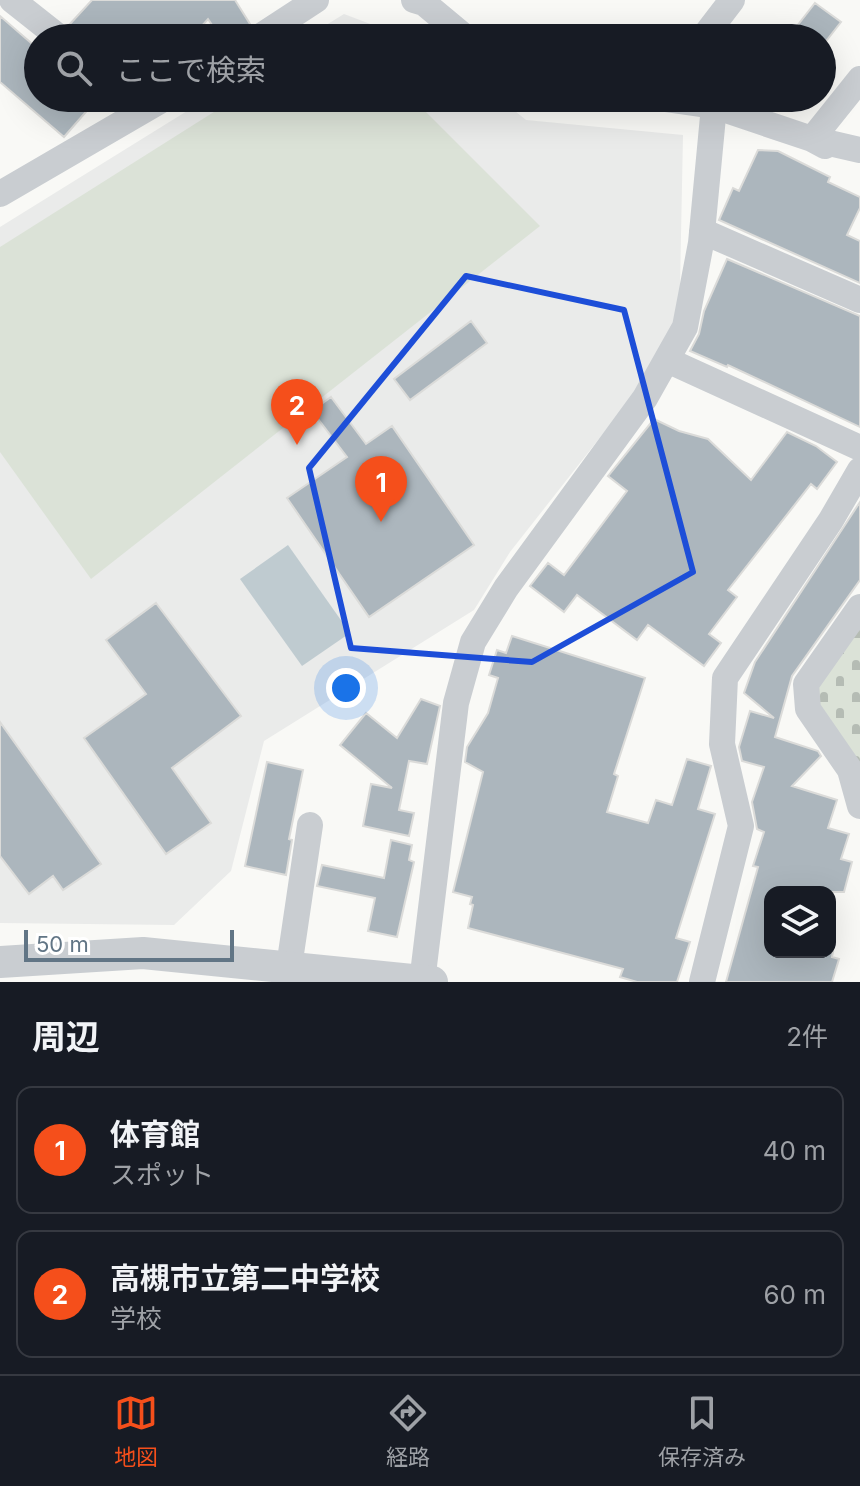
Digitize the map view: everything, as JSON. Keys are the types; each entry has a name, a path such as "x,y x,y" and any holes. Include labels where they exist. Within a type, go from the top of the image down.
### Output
{"street":[{"path":"12,0 45,24"},
{"path":"279,24 316,0"},
{"path":"414,0 424,3 449,24"},
{"path":"714,24 732,0"},
{"path":"836,109 860,79"},
{"path":"0,194 122,112"},
{"path":"0,962 143,953 426,981 456,703 473,642 506,588 645,398 685,327 702,231 713,112"},
{"path":"732,112 812,139 860,150"},
{"path":"812,139 834,112"},
{"path":"812,139 860,165"},
{"path":"702,231 860,300"},
{"path":"667,360 860,448"},
{"path":"702,982 741,826 722,744 725,678 831,520 860,470"},
{"path":"860,607 806,684 808,709 850,770 860,806"},
{"path":"289,967 310,825"}],"highlighted area":[{"path":"466,276 624,310 693,572 532,662 351,648 309,468"}],"shaded area":[{"path":"344,14 370,24 328,24"},
{"path":"185,112 516,112 526,120 683,135 679,337 510,552 474,610 264,741 231,871 174,925 0,923 0,227"},
{"path":"288,545 350,633 302,666 240,579"}],"green space":[{"path":"214,112 426,112 540,226 91,579 0,452 0,247"},
{"path":"860,619 860,763 811,692"}],"building":[{"path":"92,0 235,0 250,24 211,24 208,19 204,24 70,24"},
{"path":"815,3 841,22 836,28 836,24 799,24"},
{"path":"0,16 24,37 24,103 0,82"},
{"path":"35,112 86,112 64,137"},
{"path":"758,150 778,151 830,177 828,182 860,197 860,208 847,235 860,241 860,283 719,220 733,188 739,191"},
{"path":"727,259 860,316 860,427 728,365 690,351"},
{"path":"471,321 487,343 410,400 394,379"},
{"path":"331,397 366,444 392,426 474,545 369,617 287,498 347,457 312,411"},
{"path":"654,419 679,431 708,439 751,480 787,432 816,446 837,462 817,489 811,484 728,590 737,597 709,634 721,643 704,666 648,625 637,640 577,595 564,612 530,586 548,563 564,575 627,491 608,476"},
{"path":"860,502 860,580 792,676 775,737 818,751 821,756 792,786 837,800 828,828 849,834 841,859 852,862 844,892 836,892 836,886 764,886 764,958 839,959 832,982 726,982 758,867 753,866 764,832 757,829 752,802 764,767 742,761 739,747 750,711 774,718 744,693 755,662"},
{"path":"156,603 241,716 172,768 211,823 166,854 84,738 146,694 106,640"},
{"path":"512,636 645,678 614,774 618,776 607,812 648,823 656,800 672,805 687,759 711,766 698,809 715,814 676,938 690,942 677,982 637,982 620,977 623,969 468,928 472,897 453,892 483,772 465,762 467,747 488,713 498,678 489,675 497,650 506,653"},
{"path":"421,699 440,706 427,764 409,761 399,810 414,813 409,836 363,826 371,784 392,788 340,745 366,713 397,738"},
{"path":"0,722 101,864 63,890 53,876 29,894 0,856"},
{"path":"267,762 303,770 289,839 292,840 286,875 245,866"},
{"path":"391,840 412,845 409,860 414,862 397,937 368,931 375,898 317,886 322,865 384,878"}],"place":[{"name":"高槻市立第二中学校","path":"297,445"},
{"name":"体育館","path":"381,522"}]}
